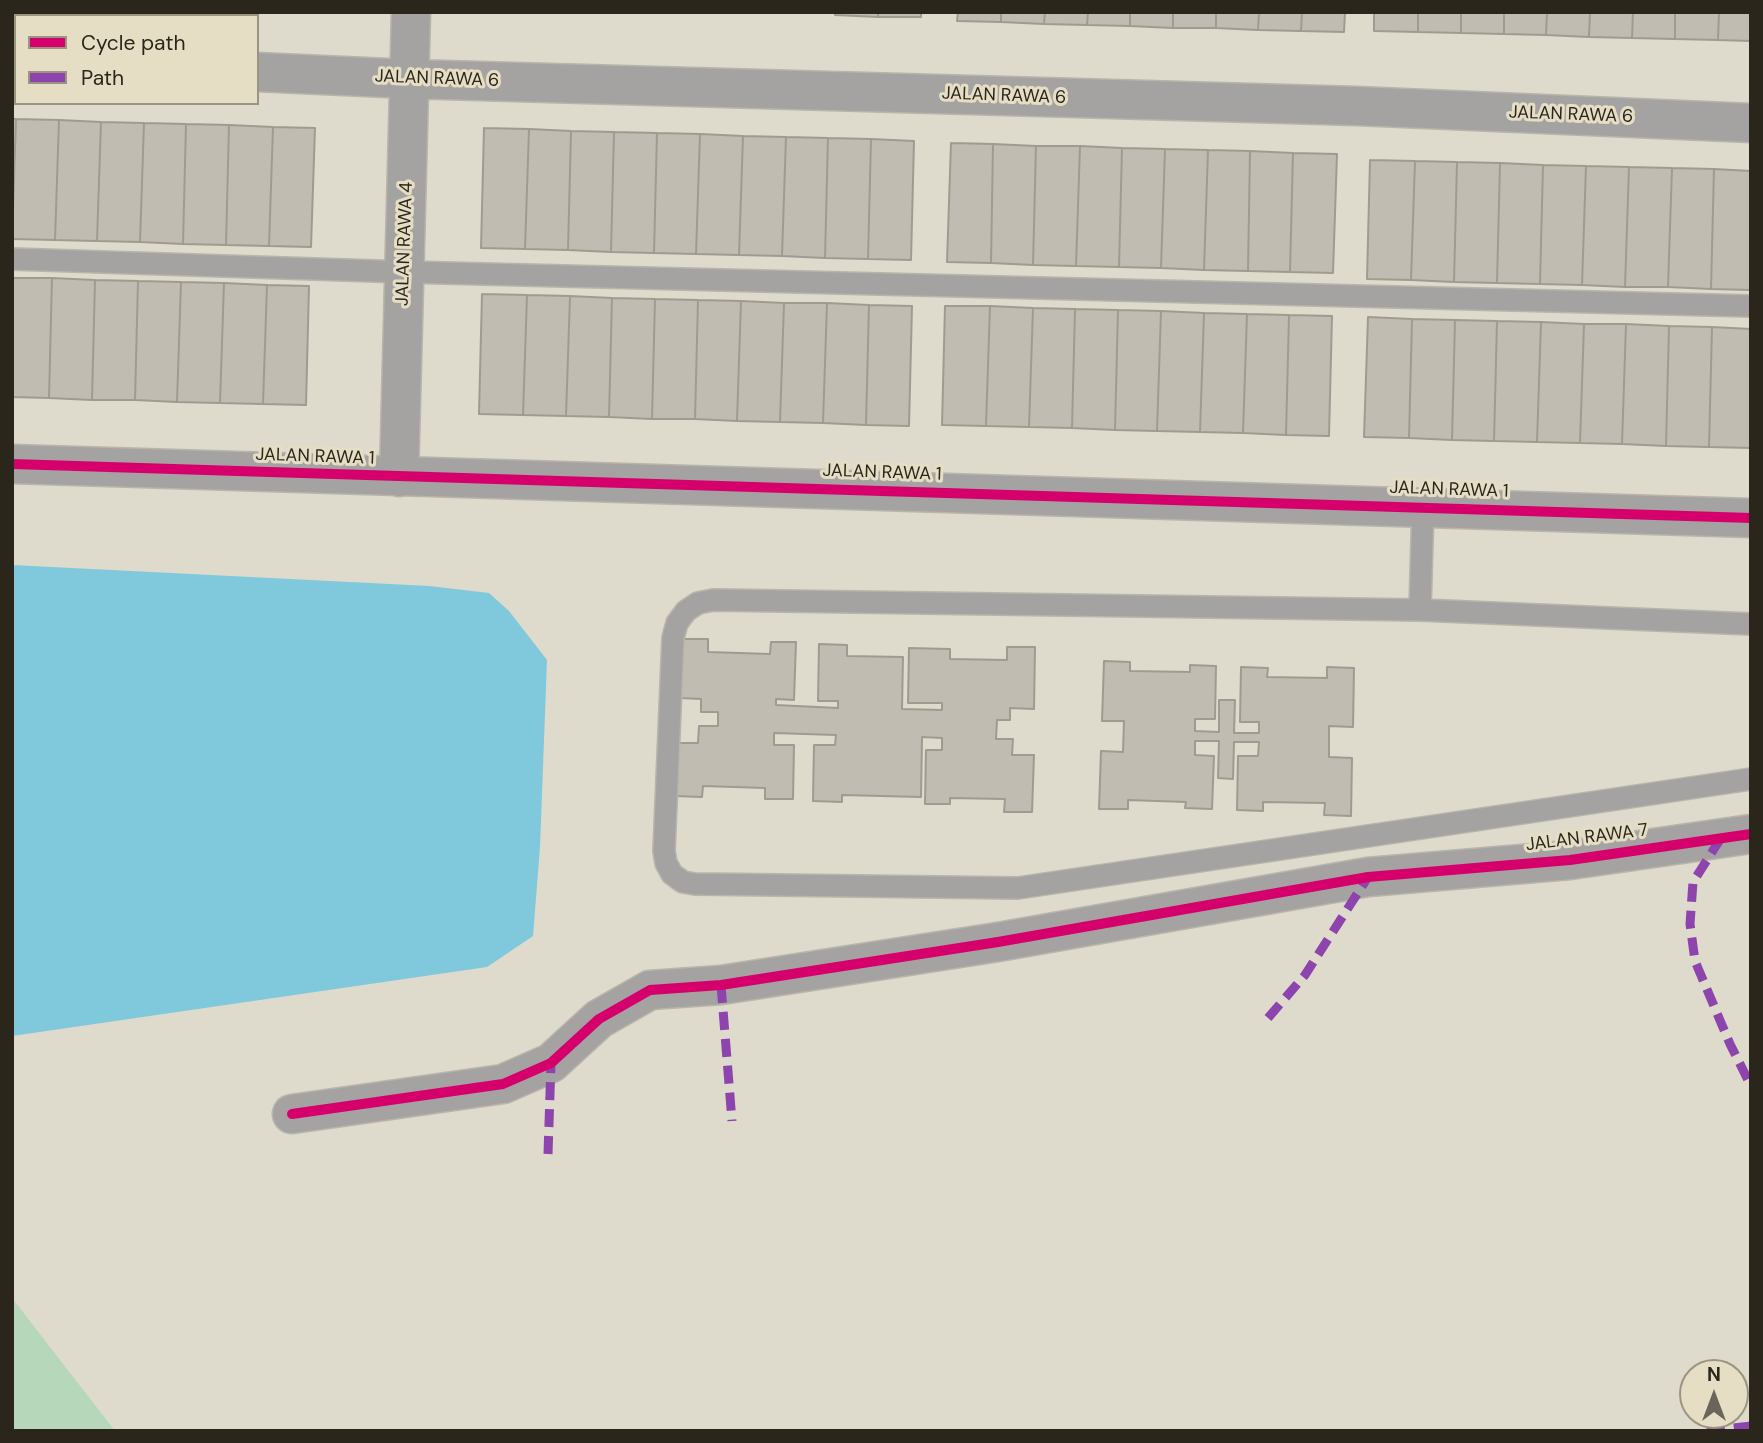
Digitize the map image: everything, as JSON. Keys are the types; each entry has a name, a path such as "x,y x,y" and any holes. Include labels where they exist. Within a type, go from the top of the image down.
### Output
{"street":[{"name":"JALAN RAWA 4","path":"399,477 411,12"},
{"name":"JALAN RAWA 6","path":"259,72 410,79 1343,106 1751,123"},
{"name":"JALAN RAWA 1","path":"12,464 1751,518"},
{"name":"JALAN RAWA 7","path":"292,1114 503,1084 551,1063 599,1019 650,990 721,985 998,942 1368,877 1570,860 1751,834"}],"lane":[{"path":"12,259 405,272 1751,306"},
{"path":"1420,610 1423,506"},
{"path":"1751,624 1420,610 713,600 698,603 685,611 677,623 673,638 664,851 672,874 695,884 1018,888 1751,779"}],"green space":[{"path":"12,1298 115,1431 12,1431"}],"water":[{"path":"12,565 429,586 489,593 509,611 547,660 540,847 533,936 487,967 12,1036"}],"building":[{"path":"835,12 878,12 878,17 835,15"},
{"path":"878,12 921,12 921,17 878,17"},
{"path":"958,12 1001,12 1001,22 957,21"},
{"path":"1001,12 1045,12 1044,24 1001,22"},
{"path":"1045,12 1088,12 1087,25 1044,24"},
{"path":"1088,12 1130,12 1130,26 1087,25"},
{"path":"1130,12 1173,12 1173,28 1130,26"},
{"path":"1173,12 1216,12 1216,28 1173,28"},
{"path":"1216,12 1259,12 1258,30 1216,28"},
{"path":"1259,12 1302,12 1301,31 1258,30"},
{"path":"1302,12 1345,12 1344,32 1301,31"},
{"path":"1374,12 1418,12 1418,32 1374,31"},
{"path":"1418,12 1461,12 1461,33 1418,32"},
{"path":"1461,12 1504,12 1504,34 1461,33"},
{"path":"1504,12 1547,12 1546,35 1504,34"},
{"path":"1547,12 1590,12 1589,37 1546,35"},
{"path":"1590,12 1633,12 1632,38 1589,37"},
{"path":"1633,12 1675,12 1675,39 1632,38"},
{"path":"1675,12 1719,12 1718,40 1675,39"},
{"path":"1719,12 1751,12 1751,41 1718,40"},
{"path":"12,119 16,119 12,230"},
{"path":"16,119 59,120 55,240 12,239"},
{"path":"59,120 101,122 97,241 55,240"},
{"path":"101,122 144,123 140,242 97,241"},
{"path":"144,123 186,124 183,244 140,242"},
{"path":"186,124 229,125 226,245 183,244"},
{"path":"229,125 273,127 269,246 226,245"},
{"path":"273,127 315,128 311,247 269,246"},
{"path":"484,128 529,129 525,249 481,248"},
{"path":"529,129 571,131 568,250 525,249"},
{"path":"571,131 614,132 611,252 568,250"},
{"path":"614,132 657,133 654,253 611,252"},
{"path":"657,133 700,134 696,254 654,253"},
{"path":"700,134 743,136 739,255 696,254"},
{"path":"743,136 786,137 782,256 739,255"},
{"path":"786,137 828,138 825,258 782,256"},
{"path":"828,138 871,139 868,259 825,258"},
{"path":"871,139 914,141 911,260 868,259"},
{"path":"951,143 993,144 991,263 947,262"},
{"path":"993,144 1036,146 1033,265 991,263"},
{"path":"1036,146 1080,146 1076,266 1033,265"},
{"path":"1080,146 1122,148 1119,267 1076,266"},
{"path":"1122,148 1165,149 1161,268 1119,267"},
{"path":"1165,149 1208,150 1204,270 1161,268"},
{"path":"1208,150 1250,151 1248,271 1204,270"},
{"path":"1250,151 1293,153 1290,272 1248,271"},
{"path":"1293,153 1337,154 1333,273 1290,272"},
{"path":"1370,160 1415,161 1411,280 1367,279"},
{"path":"1415,161 1457,162 1454,282 1411,280"},
{"path":"1457,162 1500,163 1497,283 1454,282"},
{"path":"1500,163 1543,165 1540,284 1497,283"},
{"path":"1543,165 1586,166 1582,285 1540,284"},
{"path":"1586,166 1629,167 1625,287 1582,285"},
{"path":"1629,167 1672,168 1668,287 1625,287"},
{"path":"1672,168 1714,169 1711,289 1668,287"},
{"path":"1714,169 1751,171 1751,290 1711,289"},
{"path":"12,278 52,278 49,398 12,397"},
{"path":"52,278 95,280 92,400 49,398"},
{"path":"95,280 138,281 135,400 92,400"},
{"path":"138,281 181,282 177,402 135,400"},
{"path":"181,282 224,283 220,403 177,402"},
{"path":"224,283 267,285 263,404 220,403"},
{"path":"267,285 309,286 306,405 263,404"},
{"path":"482,294 527,295 523,415 479,414"},
{"path":"527,295 570,296 566,416 523,415"},
{"path":"570,296 612,298 609,417 566,416"},
{"path":"612,298 655,299 652,419 609,417"},
{"path":"655,299 698,300 695,419 652,419"},
{"path":"698,300 741,301 737,421 695,419"},
{"path":"741,301 784,303 780,422 737,421"},
{"path":"784,303 827,303 823,423 780,422"},
{"path":"827,303 869,305 866,425 823,423"},
{"path":"869,305 912,306 909,426 866,425"},
{"path":"945,306 990,306 986,426 942,425"},
{"path":"990,306 1033,308 1029,427 986,426"},
{"path":"1033,308 1075,309 1072,428 1029,427"},
{"path":"1075,309 1118,310 1115,430 1072,428"},
{"path":"1118,310 1161,311 1157,431 1115,430"},
{"path":"1161,311 1204,313 1200,432 1157,431"},
{"path":"1204,313 1247,314 1243,433 1200,432"},
{"path":"1247,314 1289,315 1286,435 1243,433"},
{"path":"1289,315 1332,316 1329,436 1286,435"},
{"path":"1368,317 1412,319 1409,438 1364,437"},
{"path":"1412,319 1455,320 1452,440 1409,438"},
{"path":"1455,320 1497,321 1494,441 1452,440"},
{"path":"1497,321 1541,322 1537,442 1494,441"},
{"path":"1541,322 1584,324 1580,443 1537,442"},
{"path":"1584,324 1626,324 1622,444 1580,443"},
{"path":"1626,324 1669,326 1666,446 1622,444"},
{"path":"1669,326 1712,327 1709,447 1666,446"},
{"path":"1712,327 1751,329 1751,448 1709,447"},
{"path":"681,639 708,639 708,652 770,654 771,642 796,642 794,700 776,699 776,705 838,708 838,701 818,701 819,644 847,645 847,656 903,657 902,709 942,710 942,703 908,703 909,648 950,649 950,659 1007,660 1007,647 1035,647 1034,709 1010,708 1010,720 997,720 996,739 1013,739 1012,755 1034,755 1032,812 1004,812 1005,799 950,798 950,804 925,804 926,750 942,750 942,738 922,737 921,797 842,795 842,802 813,801 814,745 835,745 836,735 774,733 774,745 794,745 793,799 765,799 765,788 703,786 702,797 674,796 675,743 698,743 699,726 718,726 718,712 701,712 701,699 680,698"},
{"path":"1104,661 1130,662 1130,671 1190,672 1190,665 1216,666 1215,719 1195,719 1195,731 1219,732 1219,700 1235,700 1234,733 1259,733 1259,722 1240,722 1241,667 1268,668 1267,677 1327,678 1327,667 1354,668 1353,727 1329,726 1329,757 1352,758 1351,816 1324,815 1325,803 1263,802 1263,811 1237,810 1238,756 1258,756 1259,742 1234,742 1233,779 1218,778 1219,741 1195,741 1195,755 1214,756 1212,809 1185,808 1186,802 1128,800 1128,809 1099,809 1101,751 1123,752 1124,721 1102,721"}],"marked path":[{"path":"1721,838 1693,882 1690,924 1695,961 1751,1086"},
{"path":"1268,1018 1305,975 1368,877"},
{"path":"721,985 732,1121"},
{"path":"548,1154 551,1063"},
{"path":"1707,1431 1751,1426"}],"cycle path":[{"path":"12,464 1751,518"},
{"path":"292,1114 503,1084 551,1063 599,1019 650,990 721,985 998,942 1368,877 1570,860 1751,834"}]}
